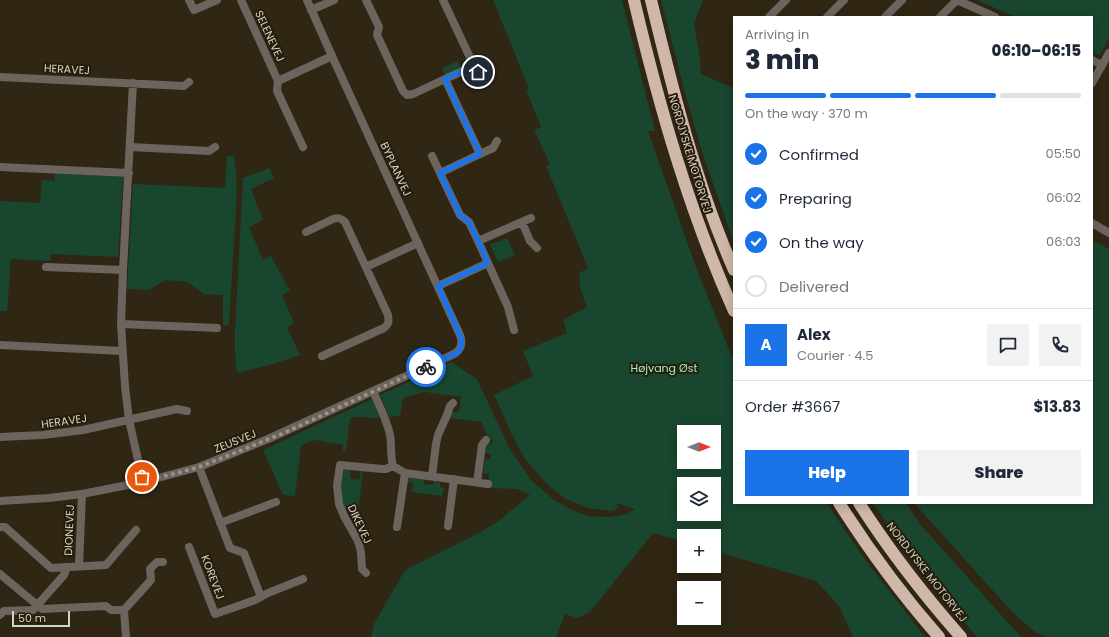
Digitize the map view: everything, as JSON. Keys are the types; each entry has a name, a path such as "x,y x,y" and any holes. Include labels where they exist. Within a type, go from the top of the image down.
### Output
{"highway":[{"name":"NORDJYSKE MOTORVEJ","path":"634,0 656,89 681,174 707,246 733,309"},
{"name":"NORDJYSKE MOTORVEJ","path":"651,0 674,94 686,135 713,217 733,267"},
{"path":"840,504 870,549 939,637"},
{"name":"NORDJYSKE MOTORVEJ","path":"860,504 924,593 961,637"},
{"path":"898,558 969,637"}],"street":[{"path":"189,0 194,10 217,0"},
{"name":"SELENEVEJ","path":"241,0 278,81 277,91 303,147"},
{"name":"BYPLANVEJ","path":"308,0 311,10 460,335 462,341 461,347"},
{"path":"311,10 334,0"},
{"path":"366,0 379,27 377,35 403,91 407,95 413,94 445,79 476,69 443,0"},
{"path":"770,16 786,0"},
{"path":"828,16 844,0"},
{"path":"886,16 902,0"},
{"path":"941,16 957,0 993,16"},
{"path":"1093,81 1109,53"},
{"path":"278,81 332,56"},
{"path":"1093,60 1102,65"},
{"name":"HERAVEJ","path":"0,77 184,86 189,82"},
{"path":"445,79 480,154"},
{"path":"134,84 123,270 122,351 130,420 143,482"},
{"path":"440,173 493,148 497,141"},
{"path":"130,148 209,151 215,147"},
{"path":"432,156 460,215 469,222 478,240 508,307 514,330"},
{"path":"0,167 129,173"},
{"path":"306,232 333,219 338,218 345,222 389,320 388,324 384,328 322,356"},
{"path":"478,240 530,218"},
{"path":"522,222 530,241 538,248"},
{"path":"1093,224 1109,233"},
{"path":"366,267 418,242"},
{"path":"438,286 488,263"},
{"path":"46,267 123,270"},
{"path":"122,324 217,328"},
{"path":"0,345 122,351"},
{"name":"ZEUSVEJ","path":"0,501 82,494 143,482 199,467 268,439 454,354 461,347"},
{"path":"372,391 387,422 390,434 391,459 393,466 405,473 488,484"},
{"path":"432,476 438,435 450,406 453,403"},
{"name":"HERAVEJ","path":"0,437 43,435 83,430 177,410 187,411"},
{"path":"477,482 482,445 486,440"},
{"name":"DIKEVEJ","path":"366,573 362,569 362,552 358,541 339,504 337,485 340,465 382,469 393,466"},
{"path":"199,467 230,548 244,553 261,597"},
{"path":"397,527 405,473"},
{"path":"448,526 454,479"},
{"name":"DIONEVEJ","path":"79,566 82,494"},
{"path":"220,523 276,502"},
{"name":"DIONEVEJ","path":"0,527 4,527 51,568 106,565 136,530"},
{"name":"KOREVEJ","path":"189,547 215,614 261,597 303,579"},
{"path":"126,637 124,610 150,580 150,569 157,562 163,562"},
{"name":"DIONEVEJ","path":"37,605 64,575 67,567"},
{"path":"0,574 42,609 106,606 111,610 124,610"},
{"path":"0,615 4,611 33,610 37,605"}],"green space":[{"name":"Højvang Øst","path":"493,0 622,0 655,131 648,131 697,270 733,360 733,504 828,504 861,554 925,637 853,637 839,606 816,581 721,553 721,529 677,529 677,540 653,533 590,612 577,618 565,614 556,637 371,637 374,624 405,570 477,534 497,522 530,495 517,489 488,488 489,474 483,473 485,459 491,459 491,454 485,453 486,446 492,443 493,440 487,435 481,422 450,418 452,412 459,412 461,397 424,392 403,398 400,416 390,418 380,395 451,362 477,379 511,451 531,480 553,499 570,509 588,516 610,517 626,514 635,509 616,503 618,508 612,511 588,508 566,499 549,486 528,463 517,445 494,395 533,376 523,351 567,333 563,320 587,307 580,288 579,273 588,268 546,166 550,164 534,130 541,127 526,90 529,89"},
{"path":"661,0 687,0 688,3 689,0 703,0 694,24 701,74 733,88 733,240 703,155"},
{"path":"977,0 1109,0 1109,38 1100,55 1093,52 1093,16 1013,16"},
{"path":"458,61 461,68 445,75 442,68"},
{"path":"227,156 234,156 237,192 229,325 223,325 223,295 204,294 187,282 166,280 149,290 127,289 133,184 225,188"},
{"path":"269,168 274,178 251,189 263,220 249,227 263,260 271,256 290,291 282,295 294,323 287,327 300,355 273,364 237,373 235,329 243,178"},
{"path":"55,173 123,177 118,257 51,254 50,261 11,259 7,311 0,311 0,201 40,203 42,180 54,181"},
{"path":"507,238 515,255 498,262 490,245"},
{"path":"1093,241 1109,249 1109,637 1046,637 1034,631 1013,613 915,504 1093,504"},
{"path":"372,399 380,417 357,417 350,419 346,451 343,451 343,445 315,440 301,446 295,496 283,495 263,450"},
{"path":"346,469 351,470 350,478 359,480 361,471 363,472 358,512 345,510 342,501 340,485 342,475"},
{"path":"409,478 424,479 424,484 433,485 434,480 437,480 436,483 440,483 440,487 444,488 442,496 412,492 413,483 407,482"},
{"path":"874,504 907,504 920,524 1021,637 977,637 889,526"}],"way so far":[{"path":"142,477 143,482 199,467 286,432 426,367"}],"route":[{"path":"426,367 457,353 462,344 462,338 438,286 488,263 469,222 460,215 440,173 480,154 445,79 474,66 478,72"}]}
